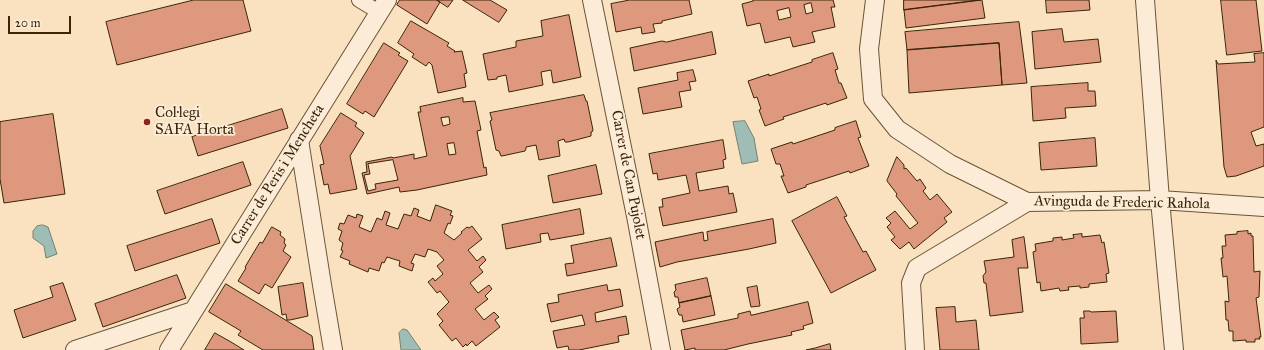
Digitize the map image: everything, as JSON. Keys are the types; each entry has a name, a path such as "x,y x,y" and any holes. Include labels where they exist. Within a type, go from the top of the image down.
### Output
{"street":[{"path":"359,0 383,6"},
{"name":"Carrer de Can Pujolet","path":"592,0 662,350"},
{"name":"Avinguda de Frederic Rahola","path":"875,0 869,49 873,99 897,129 950,164 1027,202 1160,200 1264,207"},
{"path":"1145,0 1160,200 1174,350"},
{"name":"Carrer de Peris i Mencheta","path":"169,350 383,6"},
{"path":"299,140 333,350"},
{"path":"915,350 911,283 917,268 1027,202"},
{"path":"75,350 193,311"}],"water":[{"path":"745,121 754,138 758,161 742,164 733,122"},
{"path":"43,225 48,227 57,254 46,258 44,246 33,238 33,231 37,226"},
{"path":"403,329 407,330 421,350 401,350 399,333"}],"building":[{"path":"194,0 243,0 251,31 117,65 106,22"},
{"path":"400,0 437,0 440,2 427,24 397,5"},
{"path":"437,0 453,0 448,7"},
{"path":"463,0 490,0 507,10 499,22"},
{"path":"630,0 689,0 692,14 662,21 662,23 653,24 655,32 642,34 641,27 616,32 611,4"},
{"path":"833,0 835,7 831,7 835,27 812,32 815,42 793,47 790,37 765,43 760,23 747,26 742,4 753,1","holes":["811,3 813,12 806,14 804,5","789,8 791,17 779,20 777,11"]},
{"path":"904,0 981,0 904,10"},
{"path":"982,0 985,18 906,28 904,10"},
{"path":"1046,0 1089,0 1090,10 1047,13"},
{"path":"1221,0 1256,0 1262,51 1227,55"},
{"path":"569,15 581,77 553,83 551,70 541,72 543,85 509,92 506,75 497,77 497,79 488,80 483,54 516,47 516,41 543,36 541,21"},
{"path":"411,21 449,43 447,46 455,51 454,52 462,51 467,73 464,74 466,87 438,93 432,65 429,62 426,66 412,57 414,54 398,43"},
{"path":"1019,22 1027,83 1002,85 999,43 907,50 905,32"},
{"path":"1062,29 1064,42 1098,39 1101,62 1035,69 1032,32"},
{"path":"712,32 716,54 634,71 630,48"},
{"path":"384,43 400,53 398,55 408,61 374,117 365,111 363,114 347,104"},
{"path":"999,43 1002,85 909,93 907,50"},
{"path":"833,53 838,69 835,70 839,83 841,83 847,98 783,117 784,119 765,126 759,110 761,109 757,97 754,98 748,81 812,62 812,60"},
{"path":"1264,53 1264,127 1251,132 1256,146 1264,144 1264,166 1236,176 1227,177 1224,167 1216,60 1218,64 1255,62 1254,54"},
{"path":"693,70 696,81 689,82 691,90 679,92 682,107 643,114 638,88 678,80 677,73"},
{"path":"1088,83 1088,91 1095,91 1096,106 1065,108 1066,118 1033,121 1031,87"},
{"path":"584,95 587,101 593,130 591,132 591,136 568,142 565,142 564,139 558,141 560,156 539,160 536,145 526,147 525,151 502,156 499,151 496,150 490,121 492,120 490,113"},
{"path":"463,98 463,102 475,101 481,130 477,131 484,168 486,167 487,175 417,190 400,192 399,187 367,194 362,173 367,172 366,162 414,154 414,159 427,156 418,112 421,112 420,107","holes":["449,117 450,124 443,126 441,118","454,143 456,154 449,155 447,144","393,160 398,180 375,184 376,189 368,191 364,175 370,174 368,164"]},
{"path":"282,109 288,128 198,156 192,137"},
{"path":"341,113 357,123 355,126 364,133 350,156 357,189 330,194 328,184 324,185 320,165 324,164 320,146"},
{"path":"53,114 65,194 4,203 0,179 0,122"},
{"path":"856,121 861,137 858,138 869,166 850,173 849,171 806,185 806,187 788,193 781,176 784,176 780,164 776,164 771,149 792,142 793,144 835,130 835,128"},
{"path":"1095,138 1097,166 1041,170 1039,143"},
{"path":"723,140 726,159 723,160 724,168 696,173 699,191 728,186 729,194 733,193 737,212 663,226 659,207 663,207 662,199 690,193 686,175 658,180 657,173 653,174 649,154"},
{"path":"897,157 904,165 904,169 906,168 917,181 920,179 926,188 923,191 930,200 937,194 952,212 944,218 947,222 914,249 909,242 900,249 891,240 895,237 887,227 891,223 886,218 895,211 910,229 918,223 896,196 897,194 887,181"},
{"path":"243,162 251,185 165,214 157,191"},
{"path":"596,165 602,194 553,203 548,176"},
{"path":"837,197 847,216 844,217 863,252 866,251 876,270 831,293 792,221"},
{"path":"436,205 452,211 450,215 453,216 444,233 454,240 467,227 469,228 472,226 482,239 468,250 477,261 483,256 486,260 479,267 483,272 470,283 478,293 489,285 492,289 485,296 488,299 475,309 484,320 494,312 499,317 495,320 500,327 476,346 472,341 467,346 466,344 463,347 456,338 452,341 439,325 443,321 437,314 449,302 440,291 437,293 428,282 433,278 435,281 443,274 437,266 444,260 437,252 428,249 425,257 415,254 411,263 414,264 412,271 399,266 400,261 387,257 384,263 382,262 379,271 369,268 368,272 349,264 350,261 340,257 343,251 341,250 343,243 339,240 342,231 338,229 340,223 344,224 348,215 356,218 357,214 363,216 359,227 371,232 377,218 382,220 385,211 390,213 386,225 398,229 404,214 411,216 414,208 419,210 417,216 430,221"},
{"path":"580,209 584,234 550,240 548,233 540,234 541,242 506,249 502,225"},
{"path":"212,219 220,243 135,271 127,246"},
{"path":"773,219 776,243 677,262 660,267 655,242 703,232 704,241 708,240 707,232"},
{"path":"272,227 281,232 280,235 285,239 284,243 286,245 283,251 291,257 272,288 265,284 259,294 238,281 260,242 262,243"},
{"path":"1248,231 1248,234 1251,233 1251,236 1253,236 1254,272 1260,271 1259,297 1256,298 1261,337 1259,337 1260,339 1255,339 1255,342 1246,342 1246,340 1233,341 1233,331 1229,331 1228,320 1226,320 1225,301 1229,302 1227,276 1223,277 1221,258 1223,258 1222,246 1226,246 1225,235"},
{"path":"1082,234 1082,237 1100,235 1102,243 1104,242 1109,273 1106,274 1107,282 1089,284 1089,287 1068,287 1069,290 1060,291 1059,288 1041,291 1040,282 1037,283 1033,252 1036,251 1035,244 1053,241 1053,238 1062,237 1062,240 1074,238 1073,235"},
{"path":"1024,237 1028,268 1018,268 1023,312 990,316 986,283 984,283 983,276 986,272 984,261 1014,257 1012,240"},
{"path":"611,238 617,266 567,276 565,264 574,263 571,246"},
{"path":"177,275 186,298 103,327 95,304"},
{"path":"707,278 711,296 679,303 678,297 675,297 675,285"},
{"path":"63,283 76,320 23,338 14,310 53,297 50,287"},
{"path":"303,283 308,316 287,320 286,314 282,315 278,287"},
{"path":"226,284 312,336 314,350 263,350 238,335 241,331 209,312"},
{"path":"607,285 608,291 620,289 623,306 595,313 596,322 626,316 629,334 618,336 619,342 579,350 569,350 568,346 557,348 553,331 585,325 582,315 551,322 547,304 559,302 558,295"},
{"path":"757,286 760,306 751,307 747,288"},
{"path":"711,296 715,315 683,322 682,315 679,315 677,309 680,307 679,303"},
{"path":"808,302 813,323 803,326 804,329 791,332 792,335 724,350 695,350 695,348 685,350 681,330 738,318 738,314 750,311 751,315"},
{"path":"955,307 956,322 976,320 979,350 940,350 936,308"},
{"path":"1084,311 1116,311 1118,342 1081,344 1080,318 1084,318"},
{"path":"215,333 231,342 244,350 205,350"},
{"path":"830,344 831,350 806,350 815,348"}],"place":[{"name":"Col·legi SAFA Horta","path":"147,122"}]}
